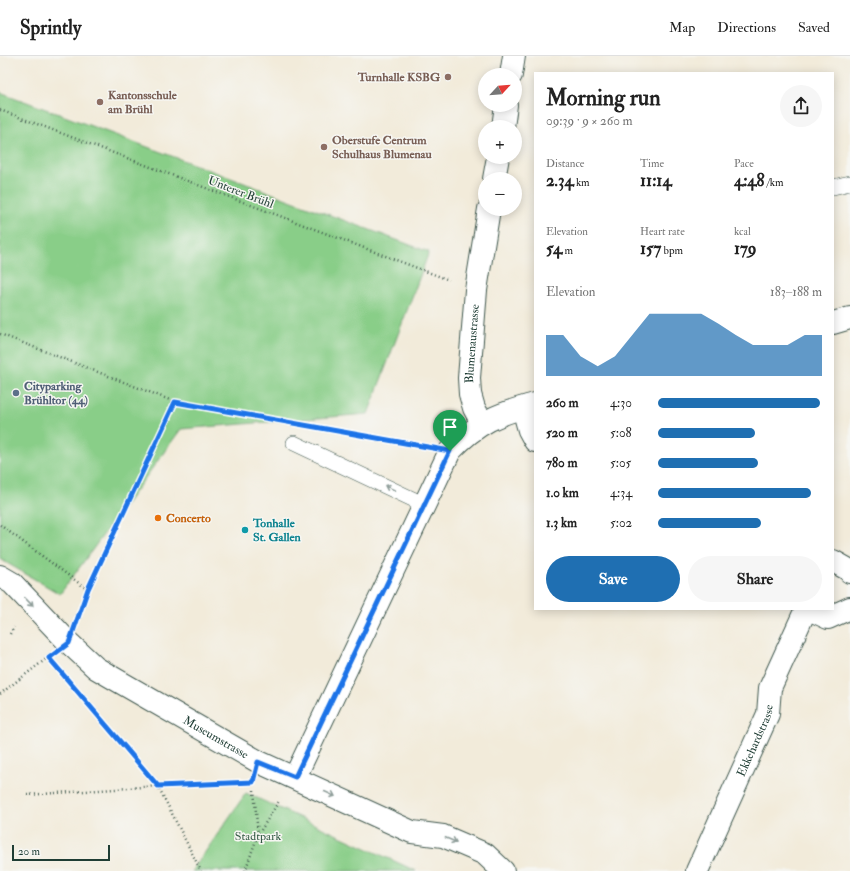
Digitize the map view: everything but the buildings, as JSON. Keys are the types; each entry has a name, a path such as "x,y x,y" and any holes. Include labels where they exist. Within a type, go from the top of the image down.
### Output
{"street":[{"path":"512,68 514,56"},
{"name":"Blumenaustrasse","path":"482,423 474,408 470,383 476,290 488,216"},
{"path":"834,323 850,318"},
{"path":"295,777 450,451 466,435 482,423 500,414 529,406 529,430 534,439"},
{"path":"834,562 850,572"},
{"name":"Museumstrasse","path":"0,576 12,583 69,643 96,668 256,772 295,777 412,832 443,836 485,854 503,871"},
{"path":"811,610 828,618 850,608"},
{"name":"Ekkehardstrasse","path":"697,871 768,714 770,688 806,610"}],"lane":[{"path":"834,187 850,183"},
{"path":"294,443 425,505"}],"path":[{"name":"Unterer Brühl","path":"0,110 476,290"},
{"path":"0,334 175,402 291,422"},
{"path":"0,694 69,643 88,589 175,402"},
{"path":"321,428 450,451"},
{"path":"0,526 88,589"},
{"path":"73,687 158,786 201,871"},
{"path":"27,795 158,786 256,772 258,834"},
{"path":"245,871 258,834 295,777"}],"green space":[{"path":"0,92 429,252 368,414 181,429 60,594 0,559"},
{"name":"Stadtpark","path":"246,793 416,871 192,871"}],"place":[{"name":"Turnhalle KSBG","path":"448,77"},
{"name":"Kantonsschule am Brühl","path":"100,102"},
{"name":"Oberstufe Centrum Schulhaus Blumenau","path":"324,147"},
{"name":"Cityparking Brühltor (44)","path":"16,393"},
{"name":"Concerto","path":"158,518"},
{"name":"Tonhalle St. Gallen","path":"245,530"}],"route":[{"path":"175,402 450,451 295,777 258,762 253,782 158,786 49,658 69,643 88,589 175,402"}]}
